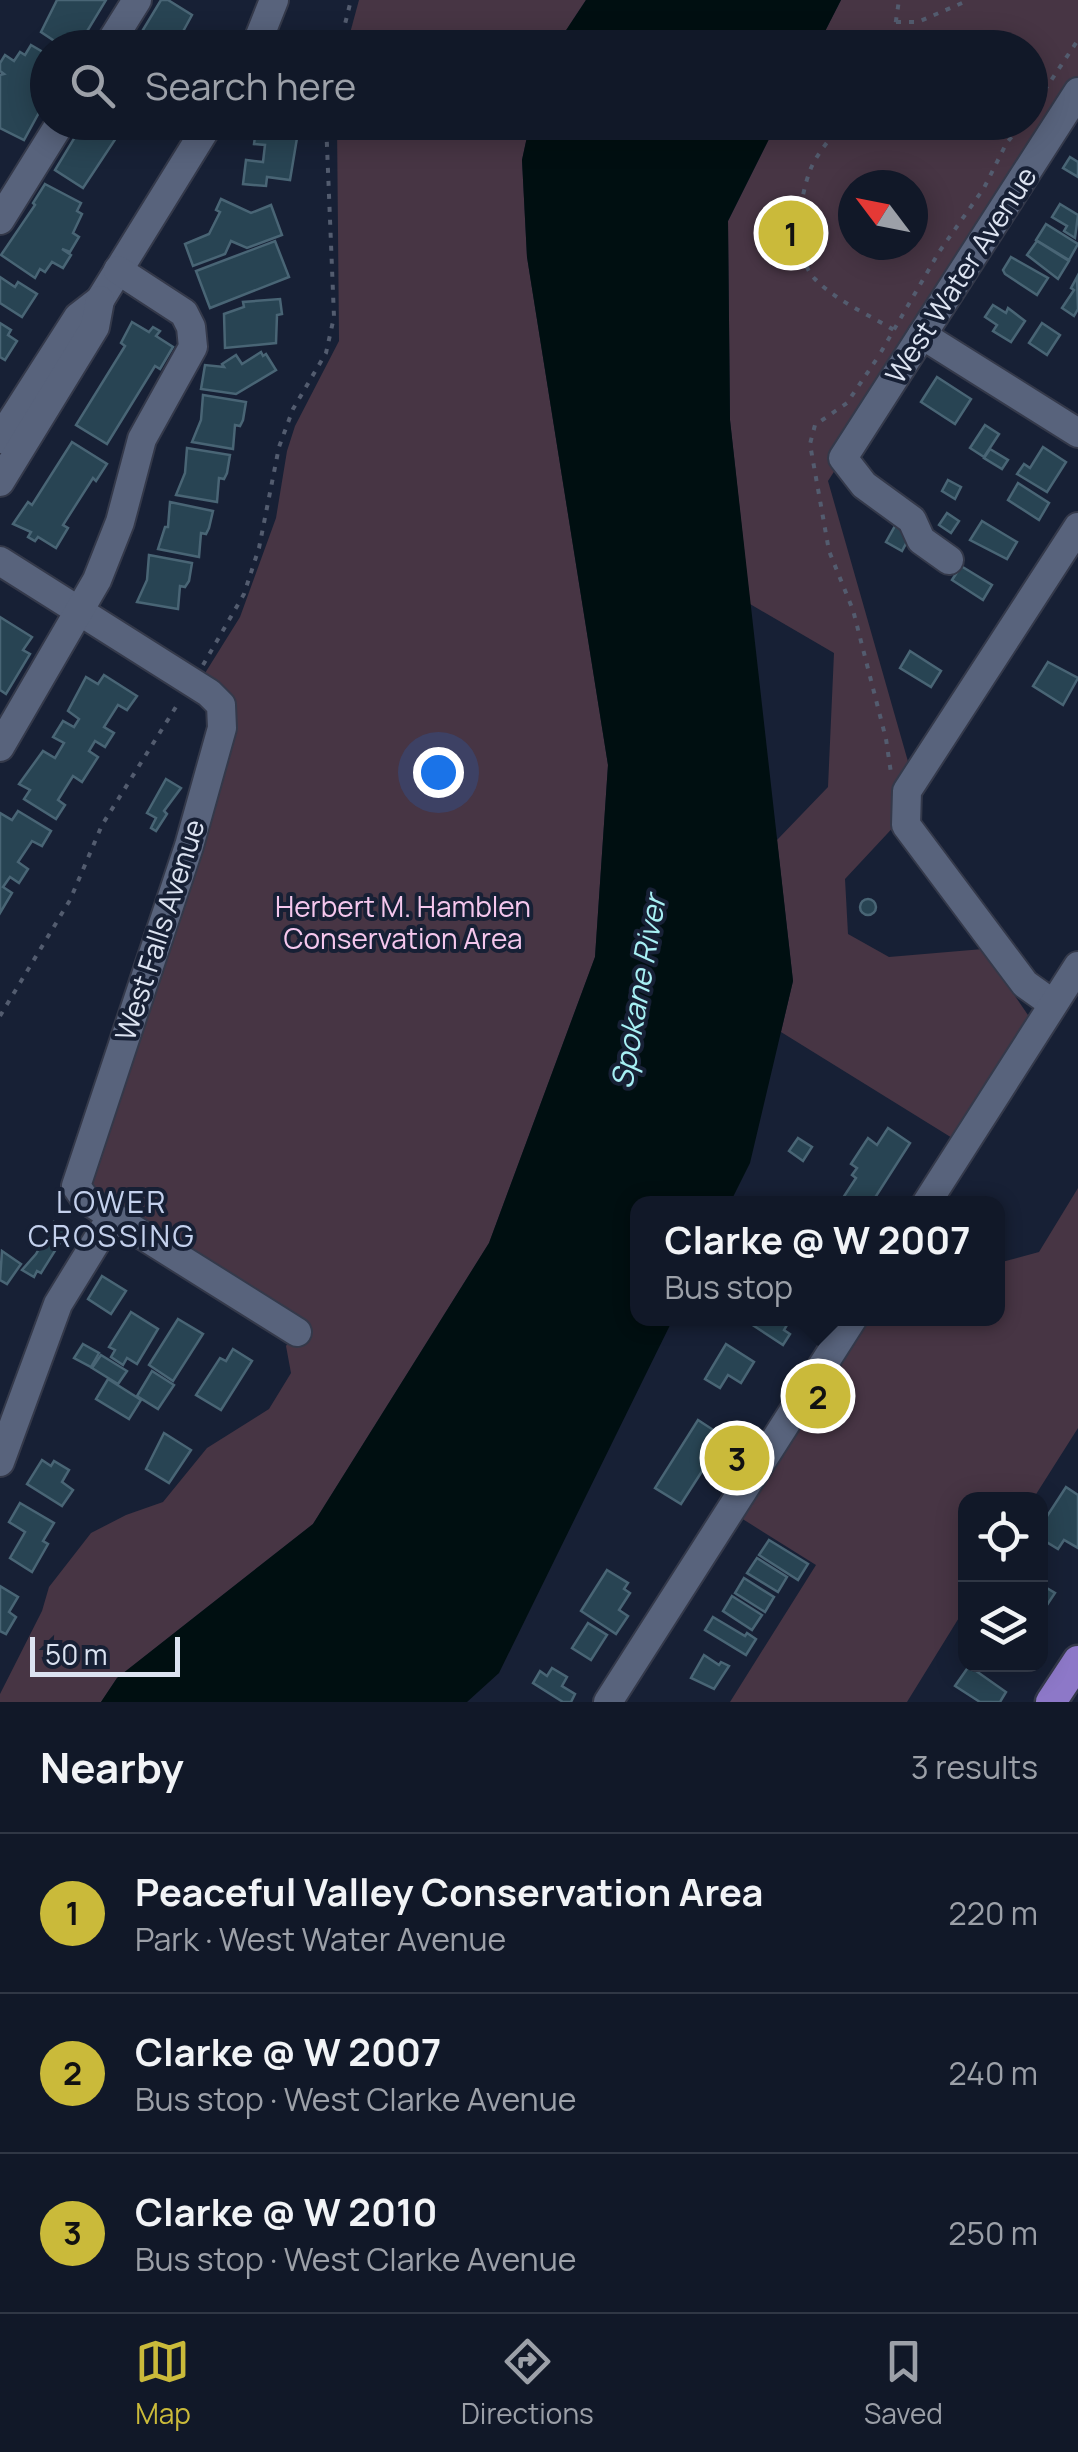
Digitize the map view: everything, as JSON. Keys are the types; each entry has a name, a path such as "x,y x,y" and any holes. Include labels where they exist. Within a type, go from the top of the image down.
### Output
{"main road":[{"path":"1052,1702 1078,1661"}],"street":[{"path":"119,30 137,0"},
{"path":"263,30 274,0"},
{"name":"West Water Avenue","path":"1048,139 1078,92"},
{"path":"0,220 50,140"},
{"path":"0,482 94,326 100,300 199,140"},
{"name":"West Water Avenue","path":"950,560 920,540 912,520 854,476 843,458 1047,140"},
{"path":"0,748 98,580 115,537 142,439 194,341 184,313 118,270"},
{"path":"0,439 78,317 100,300"},
{"path":"922,335 1078,432"},
{"path":"1053,1004 1025,984 906,825 907,792 1078,527"},
{"path":"0,561 191,682"},
{"name":"West Falls Avenue","path":"112,1216 80,1196 76,1189 78,1173 189,846 222,728 221,705 191,682"},
{"path":"931,1196 1078,966"},
{"path":"0,1462 58,1304 112,1216 297,1332"},
{"path":"608,1702 848,1326"}],"path":[{"path":"344,30 352,0"},
{"path":"895,30 899,0"},
{"path":"896,22 918,22 969,0"},
{"path":"1048,85 1078,40"},
{"path":"0,1016 70,900 102,825 244,594 260,548 279,447 326,352 334,317 327,140"},
{"path":"829,140 813,163 806,184 800,232 804,265 818,283 894,330"},
{"path":"880,352 939,252 984,188 1009,140"}],"green space":[{"path":"359,0 586,0 566,30 351,30"},
{"path":"841,0 1078,0 1078,92 1048,139 1048,30 826,30"},
{"name":"Herbert M. Hamblen Conservation Area","path":"337,140 526,140 522,160 527,257 608,765 595,957 489,1243 313,1524 117,1678 101,1702 0,1702 0,1694 42,1611 49,1587 91,1533 163,1502 207,1448 269,1409 291,1373 286,1346 301,1322 87,1189 228,733 202,678 240,617 276,518 295,426 339,341"},
{"path":"768,140 1047,140 828,481 909,765 900,820 845,879 848,934 889,957 983,949 1030,1018 957,1141 781,1032 793,981 777,840 828,787 834,653 750,604 730,420 728,221"},
{"path":"1078,1188 1078,1428 1037,1492 958,1492 958,1619 907,1702 730,1702 816,1565 741,1518 797,1431 826,1399 846,1354 865,1326 1005,1326 1005,1261 1039,1252"}],"water":[{"path":"586,0 841,0 826,30 566,30"},
{"name":"Spokane River","path":"526,140 768,140 728,221 730,420 793,981 750,1163 734,1196 630,1196 630,1326 670,1326 499,1673 467,1702 101,1702 117,1678 313,1524 489,1243 595,957 608,765 527,257 522,160"}],"building":[{"path":"57,0 106,0 88,30 42,30"},
{"path":"161,0 168,0 192,15 184,30 143,30"},
{"path":"30,47 30,129 24,140 0,128 0,75 4,74 0,63 5,55 14,61 20,52 25,55"},
{"path":"73,140 115,140 83,188 55,170"},
{"path":"255,140 297,140 290,180 267,177 266,186 243,184 246,160 263,162 265,145 254,144"},
{"path":"1070,157 1078,162 1078,177 1063,168"},
{"path":"45,184 81,203 77,211 82,214 73,233 79,237 70,252 62,249 71,255 63,268 52,262 45,272 40,269 35,278 1,255"},
{"path":"221,199 251,213 271,205 282,235 247,248 231,241 225,254 193,266 185,244 209,234 220,212 216,210"},
{"path":"1060,204 1078,215 1075,238 1064,231 1067,226 1052,217"},
{"path":"1046,224 1078,244 1069,260 1036,240"},
{"path":"275,241 289,277 210,308 196,271"},
{"path":"1037,241 1069,261 1058,279 1027,255"},
{"path":"1011,257 1048,278 1037,295 1005,274 1003,270"},
{"path":"0,277 37,294 22,317 0,303"},
{"path":"1077,277 1078,309 1074,316 1062,308"},
{"path":"280,299 282,314 277,315 276,343 225,348 224,314 244,307 243,302"},
{"path":"993,305 1006,313 1008,308 1025,321 1011,342 993,331 997,325 985,317"},
{"path":"132,322 149,332 153,327 160,331 156,336 173,347 160,369 155,366 107,444 76,425 125,346 121,343"},
{"path":"0,323 11,330 8,335 17,341 5,360 0,357"},
{"path":"1042,323 1060,335 1047,355 1029,343"},
{"path":"261,352 276,370 236,394 201,389 205,365 224,367 222,364 236,355 242,364"},
{"path":"937,377 971,399 955,424 921,402"},
{"path":"203,395 246,402 243,420 240,426 235,425 233,449 192,442 201,420"},
{"path":"985,425 999,434 984,457 970,448"},
{"path":"72,442 107,464 96,481 93,478 63,525 68,528 56,548 38,537 35,541 28,537 31,532 13,524 28,502 32,505"},
{"path":"1043,447 1066,462 1047,492 1017,474 1024,464 1030,468"},
{"path":"187,448 230,455 227,473 224,479 219,478 217,502 176,495 185,473"},
{"path":"990,449 1008,460 1002,469 984,458"},
{"path":"948,480 961,487 955,499 942,491"},
{"path":"1018,483 1049,503 1039,520 1008,500"},
{"path":"170,502 213,511 206,534 201,533 199,557 158,549 168,527"},
{"path":"947,513 959,521 951,533 939,525"},
{"path":"982,521 1017,542 1007,559 970,540"},
{"path":"895,526 911,534 902,551 886,542"},
{"path":"149,555 192,563 189,581 185,587 180,586 178,609 137,602 147,580"},
{"path":"961,566 992,585 983,600 952,580"},
{"path":"0,617 32,637 23,650 30,654 6,694 0,690"},
{"path":"910,651 941,671 931,687 900,668"},
{"path":"1048,662 1078,678 1063,705 1033,686"},
{"path":"104,675 137,696 127,710 118,705 104,727 114,733 105,747 95,741 89,751 98,757 82,782 73,776 58,800 65,805 56,819 24,799 30,790 19,784 43,751 55,758 64,743 53,737 63,721 74,727 79,719 68,711 86,677 98,684"},
{"path":"166,779 181,788 164,811 167,814 156,831 151,828 156,818 147,813"},
{"path":"18,811 51,831 42,846 32,841 18,862 28,869 19,883 10,877 3,887 12,893 0,913 0,813 12,820"},
{"path":"868,899 876,907 868,915 860,907"},
{"path":"888,1128 910,1143 876,1196 844,1196 856,1178 852,1175 857,1168 851,1164 868,1138 877,1145"},
{"path":"798,1138 812,1147 803,1161 789,1151"},
{"path":"54,1222 68,1230 41,1273 37,1271 34,1277 22,1270"},
{"path":"2,1251 21,1264 7,1284 0,1280"},
{"path":"102,1276 126,1291 111,1314 88,1299"},
{"path":"131,1312 158,1329 137,1364 127,1358 123,1365 111,1357 115,1350 109,1347"},
{"path":"178,1319 203,1334 173,1381 149,1365"},
{"path":"754,1326 786,1326 784,1330 790,1334 783,1345"},
{"path":"83,1344 99,1353 91,1367 74,1358"},
{"path":"726,1344 754,1362 741,1383 728,1375 720,1388 705,1379"},
{"path":"233,1349 252,1361 221,1410 196,1395 220,1358 226,1361"},
{"path":"101,1355 127,1371 118,1384 92,1368"},
{"path":"152,1371 174,1385 158,1409 137,1396"},
{"path":"108,1379 141,1400 129,1419 96,1399"},
{"path":"698,1420 724,1437 681,1504 655,1488"},
{"path":"164,1433 191,1450 169,1483 146,1469"},
{"path":"42,1460 51,1466 54,1461 69,1470 62,1482 73,1490 62,1506 27,1484"},
{"path":"1066,1487 1078,1495 1078,1548 1064,1540 1058,1549 1048,1543 1048,1515"},
{"path":"20,1503 54,1523 43,1541 48,1544 32,1572 10,1558 25,1532 9,1522"},
{"path":"769,1540 808,1564 798,1580 759,1555"},
{"path":"757,1558 787,1577 778,1592 747,1573"},
{"path":"607,1570 628,1583 624,1589 630,1593 619,1610 628,1616 616,1634 581,1611"},
{"path":"744,1578 774,1597 765,1612 735,1593"},
{"path":"0,1586 18,1597 9,1612 16,1617 6,1634 0,1631"},
{"path":"732,1596 762,1615 752,1630 723,1611"},
{"path":"713,1617 756,1639 746,1655 705,1630"},
{"path":"588,1623 607,1635 591,1660 572,1648"},
{"path":"704,1655 719,1665 721,1662 729,1666 714,1689 691,1678"},
{"path":"552,1668 567,1677 562,1686 575,1694 571,1702 563,1702 533,1683 540,1671 547,1676"},
{"path":"965,1672 978,1672 1006,1692 1000,1702 980,1702 955,1686"}],"place":[{"name":"Peaceful Valley Conservation Area","path":"791,233"},
{"name":"Clarke @ W 2007","path":"818,1396"},
{"name":"Clarke @ W 2010","path":"737,1458"}],"district":[{"name":"LOWER CROSSING","path":"112,1220"}]}
